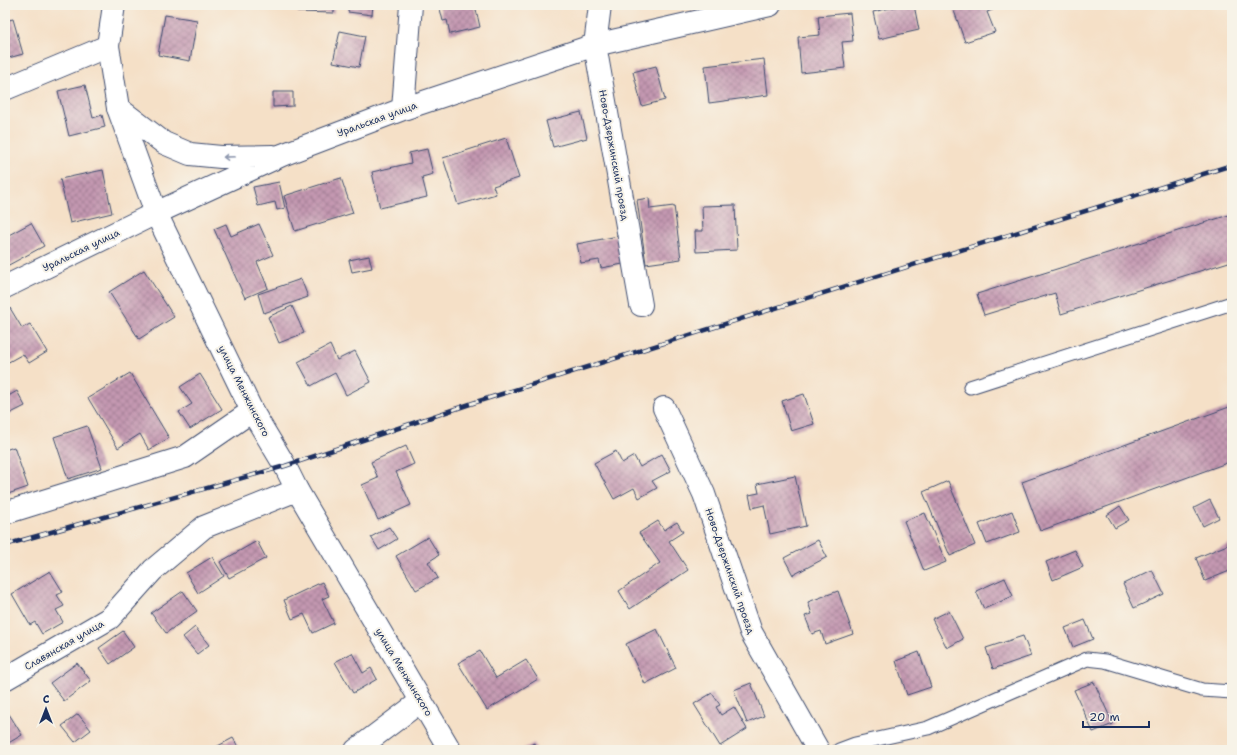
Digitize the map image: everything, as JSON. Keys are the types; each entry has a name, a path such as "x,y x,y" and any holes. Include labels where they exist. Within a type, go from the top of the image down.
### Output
{"street":[{"name":"улица Менжинского","path":"114,5 108,46 118,108 156,213 252,411 450,750"},
{"path":"403,109 411,5"},
{"name":"Ново-Дзержинский проезд","path":"600,5 595,45 641,305"},
{"name":"Уральская улица","path":"5,287 156,213 282,155 403,109 595,45 770,5"},
{"path":"5,89 108,46"},
{"path":"118,108 164,143 190,154 221,157 282,155"},
{"name":"Ново-Дзержинский проезд","path":"664,408 704,494 750,632 818,750"},
{"path":"5,513 185,457 252,411"},
{"name":"Славянская улица","path":"5,679 110,618 153,570 204,527 297,490"},
{"path":"356,750 421,701"}],"lane":[{"path":"970,387 1232,303"},
{"path":"838,750 855,744 928,728 1087,659 1105,661 1202,690 1232,692"}],"building":[{"path":"297,5 334,5 334,13 297,12"},
{"path":"349,5 373,5 372,15 348,12"},
{"path":"439,5 475,5 480,27 450,34 447,20 443,21"},
{"path":"903,5 914,5 919,30 879,39 873,12"},
{"path":"952,5 1005,5 987,12 995,32 965,42"},
{"path":"850,13 853,41 842,42 845,68 801,73 798,37 820,35 818,16"},
{"path":"165,15 197,20 190,61 158,55"},
{"path":"13,19 23,54 5,59 5,21"},
{"path":"340,31 365,36 359,67 333,62"},
{"path":"764,59 768,95 709,103 705,66"},
{"path":"656,66 665,100 642,106 633,72"},
{"path":"85,85 93,118 102,115 105,127 69,136 58,91"},
{"path":"273,92 293,92 293,106 273,107"},
{"path":"581,112 587,138 553,147 546,121"},
{"path":"506,138 519,178 493,186 496,194 458,205 443,158"},
{"path":"427,149 433,174 422,177 427,197 380,208 372,172 411,163 409,153"},
{"path":"103,170 112,213 70,223 60,179"},
{"path":"341,178 353,213 295,231 284,196"},
{"path":"279,182 285,208 277,210 275,202 258,206 253,187"},
{"path":"649,198 650,209 674,206 681,259 646,264 637,200"},
{"path":"735,205 737,250 696,252 695,231 703,231 702,206"},
{"path":"1232,214 1232,261 1061,314 1055,293 984,315 977,294"},
{"path":"31,223 44,246 5,267 5,237"},
{"path":"226,224 231,236 259,224 273,255 257,262 268,288 245,298 214,229"},
{"path":"618,236 623,264 601,268 599,260 581,263 577,244"},
{"path":"369,256 372,268 352,272 349,260"},
{"path":"144,270 174,317 139,339 109,292"},
{"path":"301,279 308,297 264,313 258,294"},
{"path":"292,306 304,333 279,343 268,317"},
{"path":"10,308 22,328 30,324 47,352 29,363 23,354 5,364 5,311"},
{"path":"330,345 337,360 355,351 371,382 346,395 335,373 311,386 298,362"},
{"path":"130,373 169,438 149,450 140,434 118,448 88,398"},
{"path":"200,374 222,409 190,429 179,412 192,404 180,387"},
{"path":"17,391 25,406 5,416 5,398"},
{"path":"804,394 814,424 791,431 782,401"},
{"path":"1232,406 1232,461 1040,531 1022,482"},
{"path":"87,426 102,468 68,479 54,437"},
{"path":"406,446 414,464 396,472 411,505 378,520 362,485 378,478 371,462"},
{"path":"14,447 28,487 5,495 5,450"},
{"path":"616,451 622,463 634,456 640,467 662,454 671,471 652,481 657,488 639,498 634,488 614,499 594,463"},
{"path":"795,476 806,526 770,534 764,505 752,508 749,495 759,493 757,484"},
{"path":"948,481 975,545 950,556 923,492"},
{"path":"1210,500 1219,518 1203,526 1194,508"},
{"path":"1120,506 1129,520 1115,528 1107,515"},
{"path":"1012,511 1020,532 987,544 979,524"},
{"path":"925,513 946,562 924,571 904,521"},
{"path":"658,521 664,530 677,522 683,532 669,541 688,570 630,609 619,591 660,563 639,533"},
{"path":"389,527 397,539 379,550 371,537"},
{"path":"428,537 439,555 428,562 438,578 416,590 396,556"},
{"path":"818,540 827,557 793,575 784,558"},
{"path":"257,541 266,558 229,578 220,562"},
{"path":"1232,543 1232,570 1205,581 1196,558"},
{"path":"1075,550 1083,567 1053,580 1046,562"},
{"path":"212,557 224,576 198,593 186,573"},
{"path":"1152,570 1164,594 1134,608 1123,584"},
{"path":"50,571 63,592 57,595 64,606 56,610 63,622 42,634 35,622 30,625 12,594"},
{"path":"1005,578 1013,596 984,609 976,591"},
{"path":"322,582 329,596 322,599 334,623 313,633 304,614 292,619 284,600"},
{"path":"183,591 197,611 166,633 151,613"},
{"path":"838,591 853,634 825,644 821,631 812,634 805,616 812,614 808,602"},
{"path":"949,611 963,639 947,648 932,619"},
{"path":"1085,620 1093,639 1073,647 1065,628"},
{"path":"195,627 209,645 197,654 183,637"},
{"path":"657,629 676,668 645,684 626,644"},
{"path":"123,631 134,647 110,664 99,648"},
{"path":"1023,636 1031,656 993,669 986,648"},
{"path":"480,651 496,678 526,660 538,679 487,710 458,663"},
{"path":"919,652 931,687 907,695 896,661"},
{"path":"352,653 363,673 371,668 377,679 353,693 335,662"},
{"path":"77,663 91,681 64,701 50,683"},
{"path":"1094,682 1113,724 1093,732 1074,690"},
{"path":"751,683 764,716 747,723 734,690"},
{"path":"712,693 720,705 716,707 721,715 734,707 747,729 720,746 694,704"},
{"path":"9,714 22,735 5,745 5,717"},
{"path":"78,714 91,730 75,742 62,726"},
{"path":"233,738 240,750 218,750 216,747"},
{"path":"534,743 537,750 521,750"}],"railway":[{"path":"5,545 285,466 476,402 1232,165"}]}
